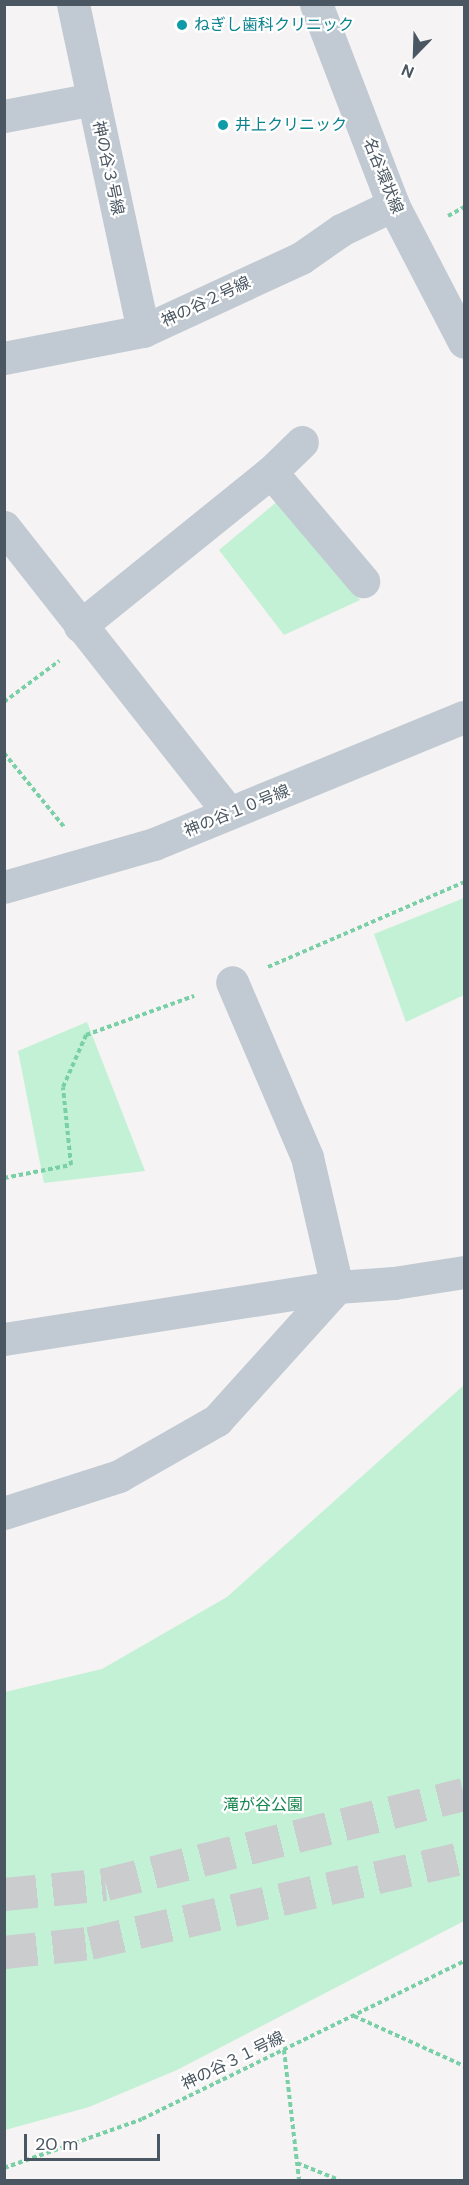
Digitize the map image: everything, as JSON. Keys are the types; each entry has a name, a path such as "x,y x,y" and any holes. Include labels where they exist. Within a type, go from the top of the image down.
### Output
{"street":[{"name":"神の谷３号線","path":"73,4 142,331"},
{"name":"名谷環状線","path":"316,4 393,205 465,342"},
{"path":"4,117 93,99"},
{"name":"神の谷２号線","path":"4,358 142,331 301,258 340,230 393,205"},
{"path":"84,632 271,472 302,442"},
{"path":"271,472 363,581"},
{"path":"4,527 84,632 229,813"},
{"name":"神の谷１０号線","path":"4,887 154,844 465,717"},
{"path":"232,982 307,1157 337,1287"},
{"path":"4,1339 337,1287 394,1283 465,1272"},
{"path":"4,1513 119,1476 217,1420 337,1287"}],"path":[{"path":"448,216 465,207"},
{"path":"4,702 84,632"},
{"path":"4,753 91,862"},
{"name":"神の谷３１号線","path":"4,2168 142,2119 465,1960"},
{"path":"353,2016 465,2066"},
{"path":"284,2050 299,2181"},
{"path":"297,2163 339,2181"}],"green space":[{"path":"279,500 360,600 284,635 219,550"},
{"path":"464,898 464,995 406,1022 374,934"},
{"path":"87,1022 145,1171 44,1183 18,1051"},
{"name":"滝が谷公園","path":"464,1385 464,1921 177,2070 89,2107 5,2130 5,1692 102,1669 227,1597"}],"tunnel":[{"path":"4,1894 106,1884 464,1794"},
{"path":"4,1952 90,1943 464,1857"}],"place":[{"name":"ねぎし歯科クリニック","path":"182,25"},
{"name":"井上クリニック","path":"223,125"}]}
